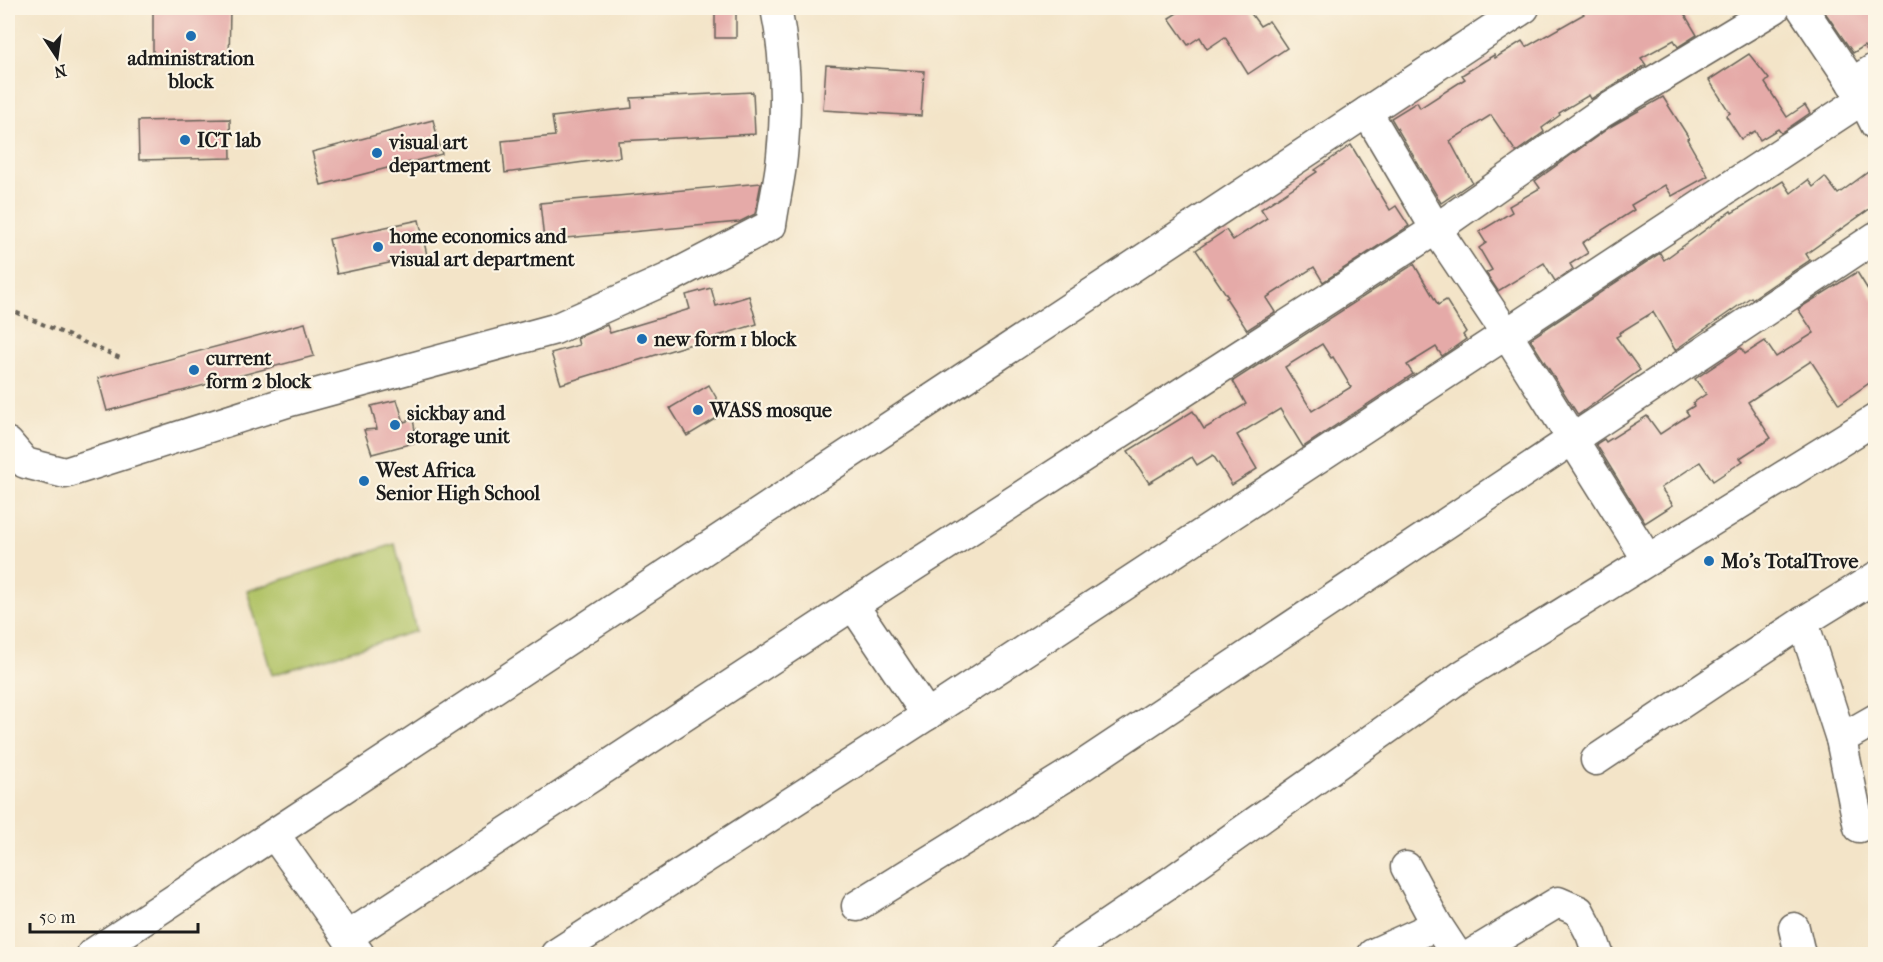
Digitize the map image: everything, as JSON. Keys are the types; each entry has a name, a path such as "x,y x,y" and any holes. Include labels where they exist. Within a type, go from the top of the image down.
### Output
{"street":[{"path":"8,443 25,463 65,473 290,401 555,329 667,279 771,225 782,156 785,82 781,32 776,8"},
{"path":"92,954 130,943 274,834 1524,8"},
{"path":"274,834 348,948 853,605 1436,229 1601,113 1775,8"},
{"path":"556,954 927,715 1866,94 1802,8"},
{"path":"1367,112 1436,229 1506,333 1648,560"},
{"path":"857,906 1079,768 1875,237"},
{"path":"1064,954 1172,881 1463,675 1875,419"},
{"path":"1596,760 1803,622 1875,577"},
{"path":"853,605 927,715"},
{"path":"1803,622 1841,739 1859,827"},
{"path":"1841,739 1875,719"},
{"path":"1406,867 1456,954"},
{"path":"1472,954 1558,902 1580,911 1598,954"},
{"path":"1373,954 1437,924"}],"path":[{"path":"8,309 120,358"}],"green space":[{"path":"395,544 416,631 272,675 247,591"}],"building":[{"name":"administration block","path":"153,8 230,8 229,64 153,64"},
{"path":"715,8 736,8 736,38 715,38"},
{"path":"1185,8 1247,8 1260,26 1269,21 1287,48 1248,74 1225,37 1207,49 1200,37 1188,45 1169,18"},
{"path":"1580,8 1681,8 1697,35 1678,47 1674,40 1641,58 1646,65 1591,99 1589,95 1559,113 1560,115 1542,128 1544,132 1516,152 1491,115 1450,141 1472,182 1441,203 1391,118 1417,102 1420,108 1465,79 1462,75 1494,55 1495,58 1522,41 1526,47 1584,14"},
{"path":"1822,8 1875,8 1875,51 1869,53 1864,46 1853,53"},
{"path":"1749,54 1769,79 1765,83 1787,117 1805,105 1810,113 1781,133 1778,129 1760,140 1755,131 1741,139 1726,116 1730,113 1709,80"},
{"path":"826,65 924,71 921,116 823,110"},
{"path":"753,92 755,134 618,141 620,157 505,173 502,141 555,136 552,117 632,108 631,98"},
{"path":"1663,97 1689,138 1687,139 1708,176 1672,196 1665,185 1631,205 1634,210 1582,243 1588,253 1570,264 1573,269 1555,281 1544,263 1498,291 1486,273 1492,270 1479,248 1486,243 1479,232 1512,212 1509,206 1540,188 1535,181 1610,127"},
{"name":"ICT lab","path":"230,119 231,158 139,160 138,121"},
{"name":"visual art department","path":"433,120 442,154 321,185 312,152"},
{"path":"1351,145 1390,210 1396,206 1409,226 1323,282 1314,267 1266,298 1275,312 1247,330 1196,250 1226,230 1233,240 1267,218 1261,209 1317,172 1315,170"},
{"path":"1868,172 1875,183 1875,205 1806,254 1810,260 1752,299 1751,297 1675,350 1653,312 1619,333 1620,335 1616,337 1640,370 1578,415 1530,339 1660,253 1664,260 1731,211 1732,213 1783,181 1791,193 1808,180 1813,187 1825,177 1838,194"},
{"path":"761,183 755,214 739,222 544,240 540,203"},
{"name":"home economics and visual art department","path":"419,220 427,255 337,274 329,239"},
{"path":"1414,264 1438,305 1446,300 1466,332 1463,335 1466,339 1442,356 1436,347 1407,365 1413,374 1303,447 1280,409 1237,435 1257,469 1232,485 1213,455 1197,465 1192,457 1149,483 1128,451 1193,411 1204,429 1246,404 1233,381","holes":["1322,344 1331,358 1333,357 1351,387 1312,411 1285,367"]},
{"path":"1857,272 1875,301 1875,379 1839,404 1811,361 1748,402 1771,438 1740,458 1743,461 1713,481 1700,462 1661,488 1673,505 1645,523 1596,444 1604,439 1606,442 1647,416 1660,434 1689,415 1686,411 1706,394 1695,379 1741,348 1745,354 1765,341 1776,357 1814,333 1798,309"},
{"name":"new form 1 block","path":"711,288 716,306 749,296 757,324 561,384 551,353 579,345 577,338 607,325 610,333 690,309 686,295"},
{"name":"current form 2 block","path":"305,323 314,356 107,411 98,378"},
{"name":"WASS mosque","path":"709,385 725,413 687,436 670,408"},
{"name":"sickbay and storage unit","path":"397,400 404,422 413,419 417,442 372,454 364,430 377,429 371,406"}],"place":[{"name":"administration block","path":"191,36"},
{"name":"ICT lab","path":"185,140"},
{"name":"visual art department","path":"377,153"},
{"name":"home economics and visual art department","path":"378,247"},
{"name":"new form 1 block","path":"642,339"},
{"name":"current form 2 block","path":"194,370"},
{"name":"WASS mosque","path":"698,410"},
{"name":"sickbay and storage unit","path":"395,425"},
{"name":"West Africa Senior High School","path":"364,481"},
{"name":"Mo's TotalTrove","path":"1709,561"}]}
